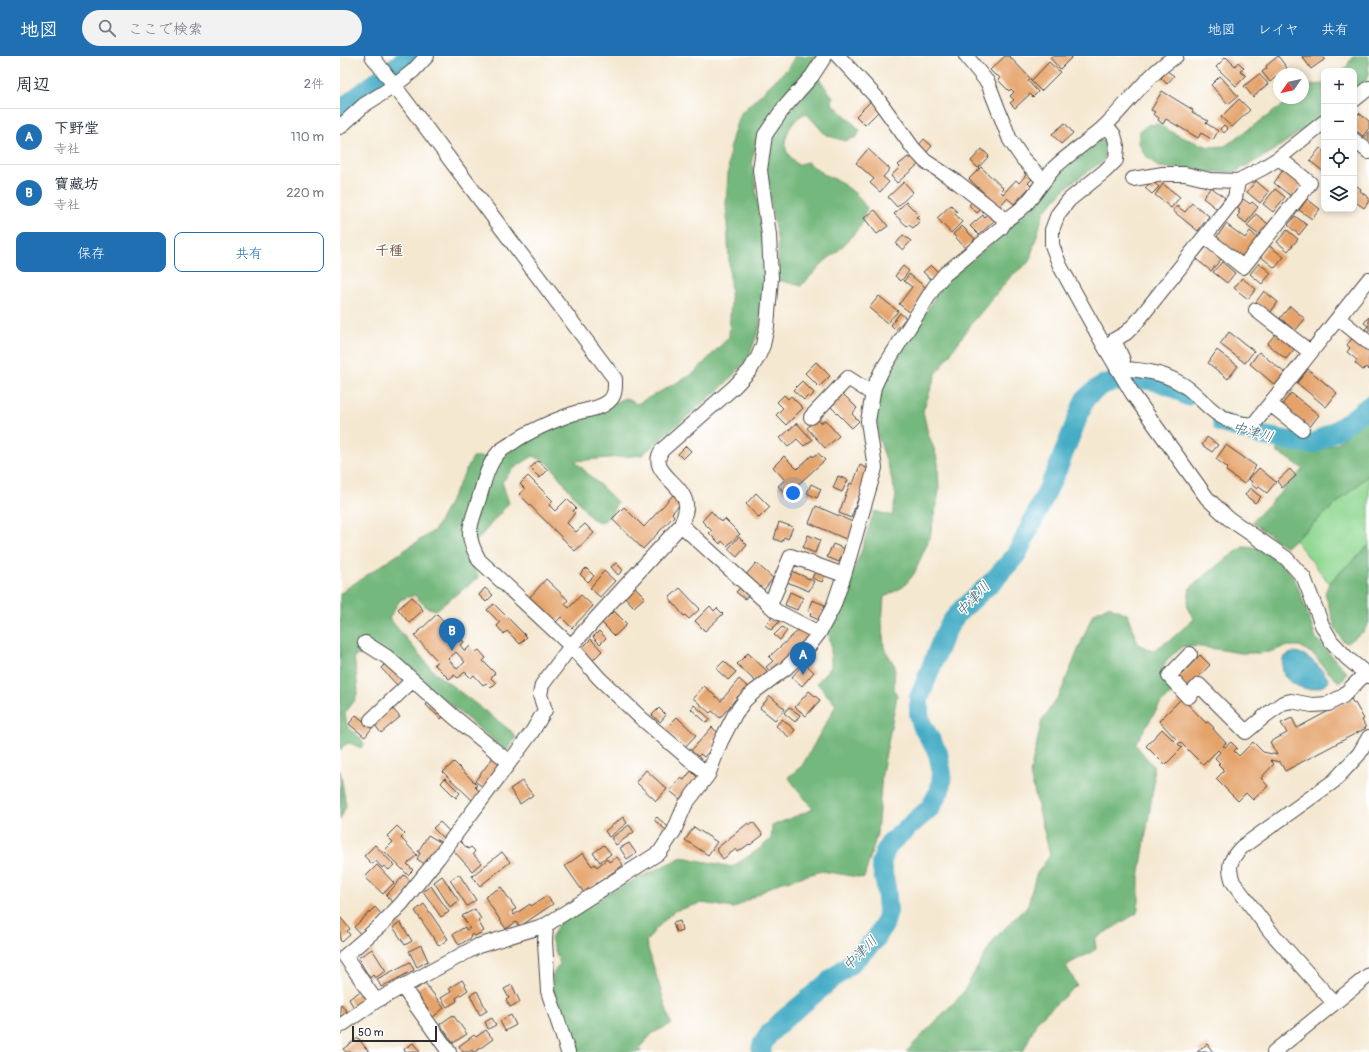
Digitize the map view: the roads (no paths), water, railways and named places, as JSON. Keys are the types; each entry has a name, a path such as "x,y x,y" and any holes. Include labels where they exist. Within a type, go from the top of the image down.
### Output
{"street":[{"path":"372,56 615,378 616,391 609,401 597,407 575,413 528,432 500,451 493,461 486,477 471,523 470,535 472,546 479,560 571,646 599,678 641,718 708,775"},
{"path":"340,127 364,105 394,86 413,71 427,56"},
{"path":"376,1001 345,956 382,925 402,903 438,858 509,762 545,710 540,695 542,685 571,646 682,525 686,510 684,497 678,488 661,470 658,464 658,456 662,450 734,387 750,370 758,357 763,345 767,326 771,278 770,235 760,170 765,135 783,109 812,76 825,56"},
{"path":"838,56 877,98 913,148 925,161 957,182 1006,220"},
{"path":"966,56 988,83 1010,140 1023,159 1044,181"},
{"path":"340,1026 376,1001 478,946 546,925 660,852 674,831 685,805 708,775 721,741 735,714 745,700 796,660 819,633 833,607 844,575 875,468 868,421 874,387 881,372 935,286 945,274 1001,228 1006,220 1022,208 1055,167 1106,125 1156,71 1176,56"},
{"path":"1357,98 1369,88"},
{"path":"1133,179 1163,174 1185,174 1210,180 1238,181 1279,158 1321,124"},
{"path":"1106,125 1114,135 1118,146 1116,160 1105,171 1069,200 1058,214 1052,230 1052,245 1060,266 1132,393 1207,498 1228,518 1286,558 1304,578 1322,625 1331,641 1347,658 1368,675 1343,696 1328,704 1312,705 1291,701 1283,703 1246,732 1200,685 1188,697 1169,676 1190,654"},
{"path":"1357,142 1369,152"},
{"path":"1205,237 1243,268 1310,183 1279,158"},
{"path":"1119,371 1123,360 1114,340 1126,333 1136,323 1205,237 1235,198 1238,181"},
{"path":"1119,371 1147,370 1167,376 1182,384 1226,420 1253,425 1369,279"},
{"path":"1256,310 1310,352"},
{"path":"1338,318 1369,343"},
{"path":"811,417 848,378 873,394"},
{"path":"1270,404 1302,429"},
{"path":"682,525 776,611 819,633"},
{"path":"770,605 791,556 844,575"},
{"path":"365,643 387,657 452,716 509,762"},
{"path":"370,720 413,680"},
{"path":"1334,1003 1270,931 1233,882 1230,873 1230,863 1234,855 1242,847 1334,781 1359,754 1369,737"},
{"path":"546,925 548,991 568,1052"},
{"path":"1274,1052 1369,975"},
{"path":"402,986 450,1052"}],"water":[{"path":"1295,652 1300,653 1315,663 1329,680 1328,683 1310,689 1299,687 1284,676 1282,666 1283,658"}],"waterway":[{"path":"340,110 410,56"},
{"name":"中津川","path":"761,1052 762,1045 769,1034 782,1021 851,963 875,940 884,925 888,911 886,887 881,864 885,852 890,843 930,808 940,790 942,774 938,753 922,725 919,714 919,698 943,637 952,621 961,610 993,581 1017,554 1057,470 1085,399 1100,386 1111,382 1131,379 1151,380 1161,383 1179,390 1187,396"},
{"name":"中津川","path":"1222,423 1260,435 1313,444 1346,424 1369,406"}],"place":[{"name":"寶藏坊","path":"452,651"},
{"name":"下野堂","path":"803,675"}],"district":[{"name":"千種","path":"389,250"}]}
